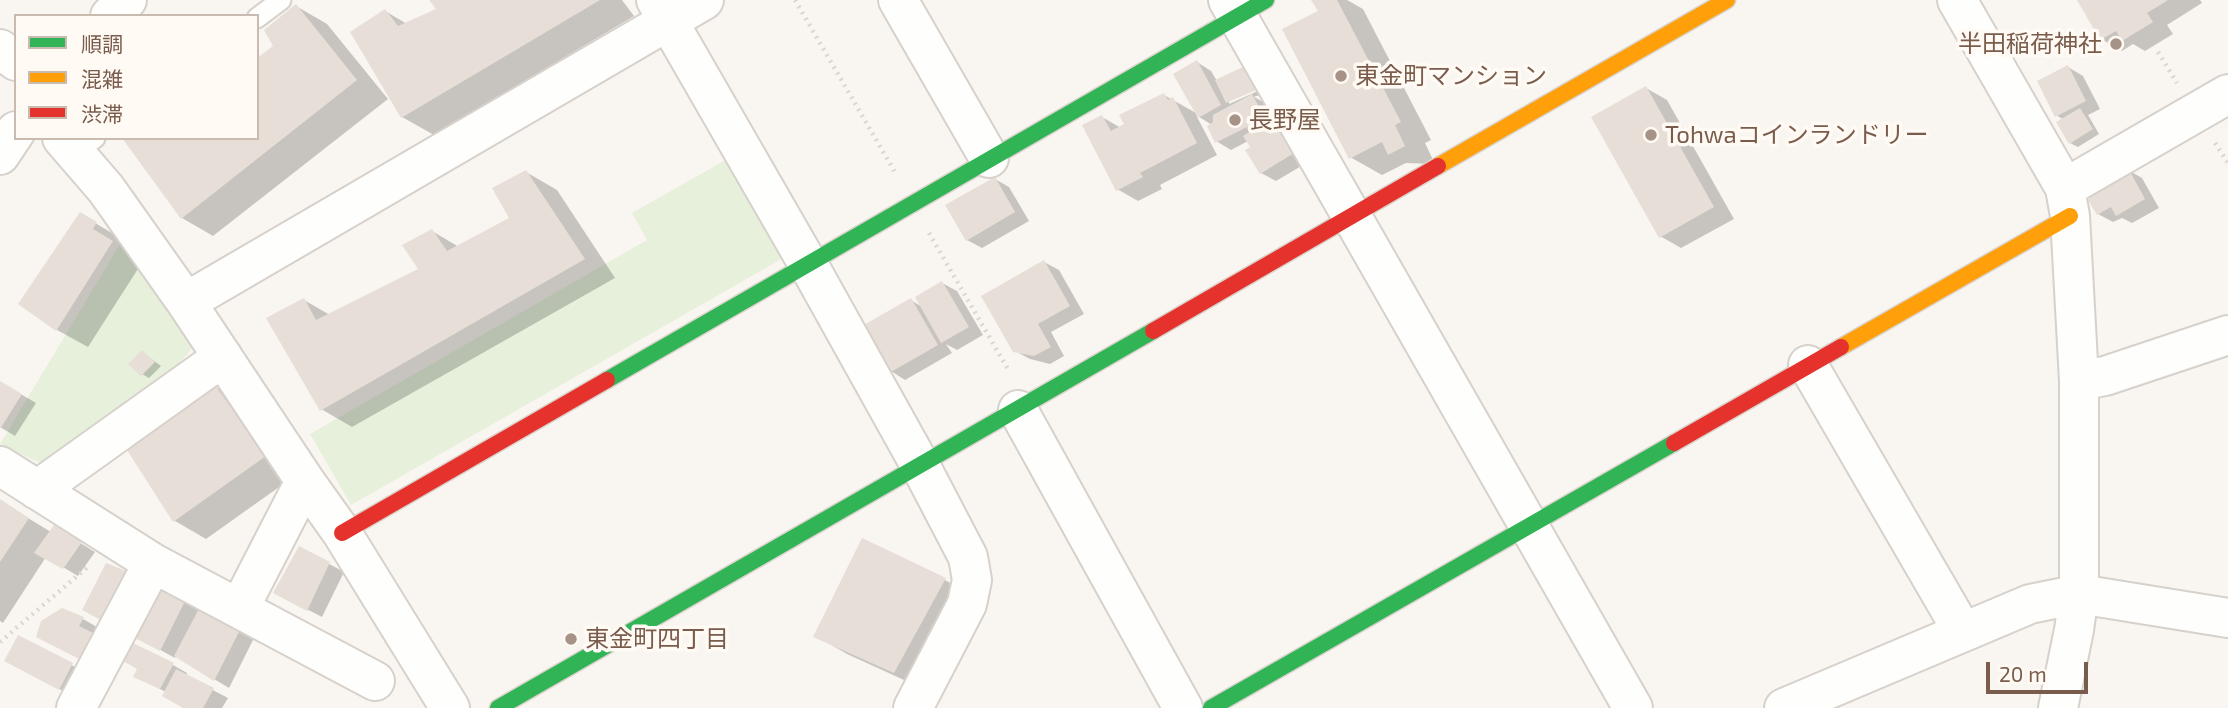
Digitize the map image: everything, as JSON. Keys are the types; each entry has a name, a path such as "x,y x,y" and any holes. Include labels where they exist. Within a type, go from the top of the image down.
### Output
{"street":[{"path":"111,14 127,0"},
{"path":"186,302 662,10 704,0"},
{"path":"898,0 989,158"},
{"path":"498,708 1727,0"},
{"path":"1957,0 2067,202 2079,381 2079,594 2058,708"},
{"path":"342,533 808,264 1244,5 1350,216 1633,708"},
{"path":"662,10 808,264 968,557 972,580 967,604 913,708"},
{"path":"1211,708 1808,365 2067,202 2228,94"},
{"path":"0,155 14,134"},
{"path":"77,143 342,533 450,708"},
{"path":"2079,381 2105,376 2228,335"},
{"path":"37,490 223,356"},
{"path":"1808,365 1963,632"},
{"path":"1018,410 1183,708"},
{"path":"0,466 152,563 240,607 368,694 391,658 408,640"},
{"path":"240,607 305,481"},
{"path":"76,708 152,563"},
{"path":"1784,708 2030,604 2079,594 2228,618"}],"lane":[{"path":"259,16 281,0"}],"path":[{"path":"0,642 88,569 107,534"}],"green space":[{"path":"729,158 785,257 351,505 310,434 647,240 632,213"},
{"path":"120,244 194,346 161,385 40,463 0,444"}],"building":[{"path":"429,0 600,0 401,118 350,32 385,9 398,26 436,9"},
{"name":"東金町マンション","path":"1311,0 1337,0 1401,122 1395,125 1405,146 1388,155 1382,142 1349,159 1282,29 1318,11"},
{"path":"2077,0 2168,0 2147,13 2153,22 2122,41 2116,31 2100,40"},
{"path":"296,4 357,80 181,219 123,140 259,140 259,56 273,46 264,30"},
{"path":"1197,60 1221,105 1198,118 1173,74"},
{"path":"2068,65 2086,101 2055,117 2037,81"},
{"path":"1245,66 1256,90 1226,103 1215,80"},
{"path":"1646,86 1714,207 1659,238 1591,117"},
{"path":"1164,93 1168,100 1173,97 1197,143 1140,173 1143,177 1116,191 1082,125 1102,115 1111,131 1124,124 1119,115"},
{"path":"1252,94 1265,118 1215,143 1207,126 1213,122 1213,115"},
{"path":"2080,108 2093,129 2069,144 2056,122"},
{"path":"1273,118 1294,153 1260,174 1245,150 1250,147 1243,136"},
{"path":"2128,168 2145,199 2116,216 2111,207 2097,215 2088,200 2091,197 2089,194"},
{"path":"526,170 585,259 320,411 266,318 304,298 316,320 418,269 402,245 432,229 447,251 509,218 492,188"},
{"path":"995,177 1015,212 966,241 945,205"},
{"path":"80,212 97,222 93,229 113,241 56,331 18,304"},
{"path":"1044,260 1070,306 1038,324 1051,347 1034,356 1013,352 981,296"},
{"path":"942,281 969,327 941,343 915,297"},
{"path":"911,298 938,345 889,373 862,326"},
{"path":"142,350 155,362 141,376 128,364"},
{"path":"0,381 22,394 0,429"},
{"path":"214,384 266,456 173,522 125,447"},
{"path":"0,499 29,518 0,562"},
{"path":"54,525 82,542 63,569 34,553"},
{"path":"862,538 946,578 894,673 813,637"},
{"path":"299,546 330,562 307,611 273,593"},
{"path":"106,563 131,573 108,624 82,610"},
{"path":"158,579 189,593 160,651 129,635"},
{"path":"201,605 243,624 214,681 174,656"},
{"path":"62,608 84,617 79,626 99,636 85,662 36,637 41,621"},
{"path":"18,635 73,663 59,690 4,661"},
{"path":"125,639 174,663 160,689 133,677 137,669 116,657"},
{"path":"176,669 214,688 203,708 183,708 162,696"}],"traffic: fast":[{"path":"607,380 1266,0"},
{"path":"498,708 1153,331"},
{"path":"1211,708 1674,443"}],"traffic: slow":[{"path":"1438,166 1727,0"},
{"path":"1841,347 2070,216"}],"traffic: jam":[{"path":"1153,331 1438,166"},
{"path":"1674,443 1841,347"},
{"path":"342,533 607,380"}],"place":[{"name":"半田稲荷神社","path":"2116,44"},
{"name":"東金町マンション","path":"1341,76"},
{"name":"長野屋","path":"1235,120"},
{"name":"Tohwaコインランドリー","path":"1651,135"},
{"name":"東金町四丁目","path":"571,639"}]}
